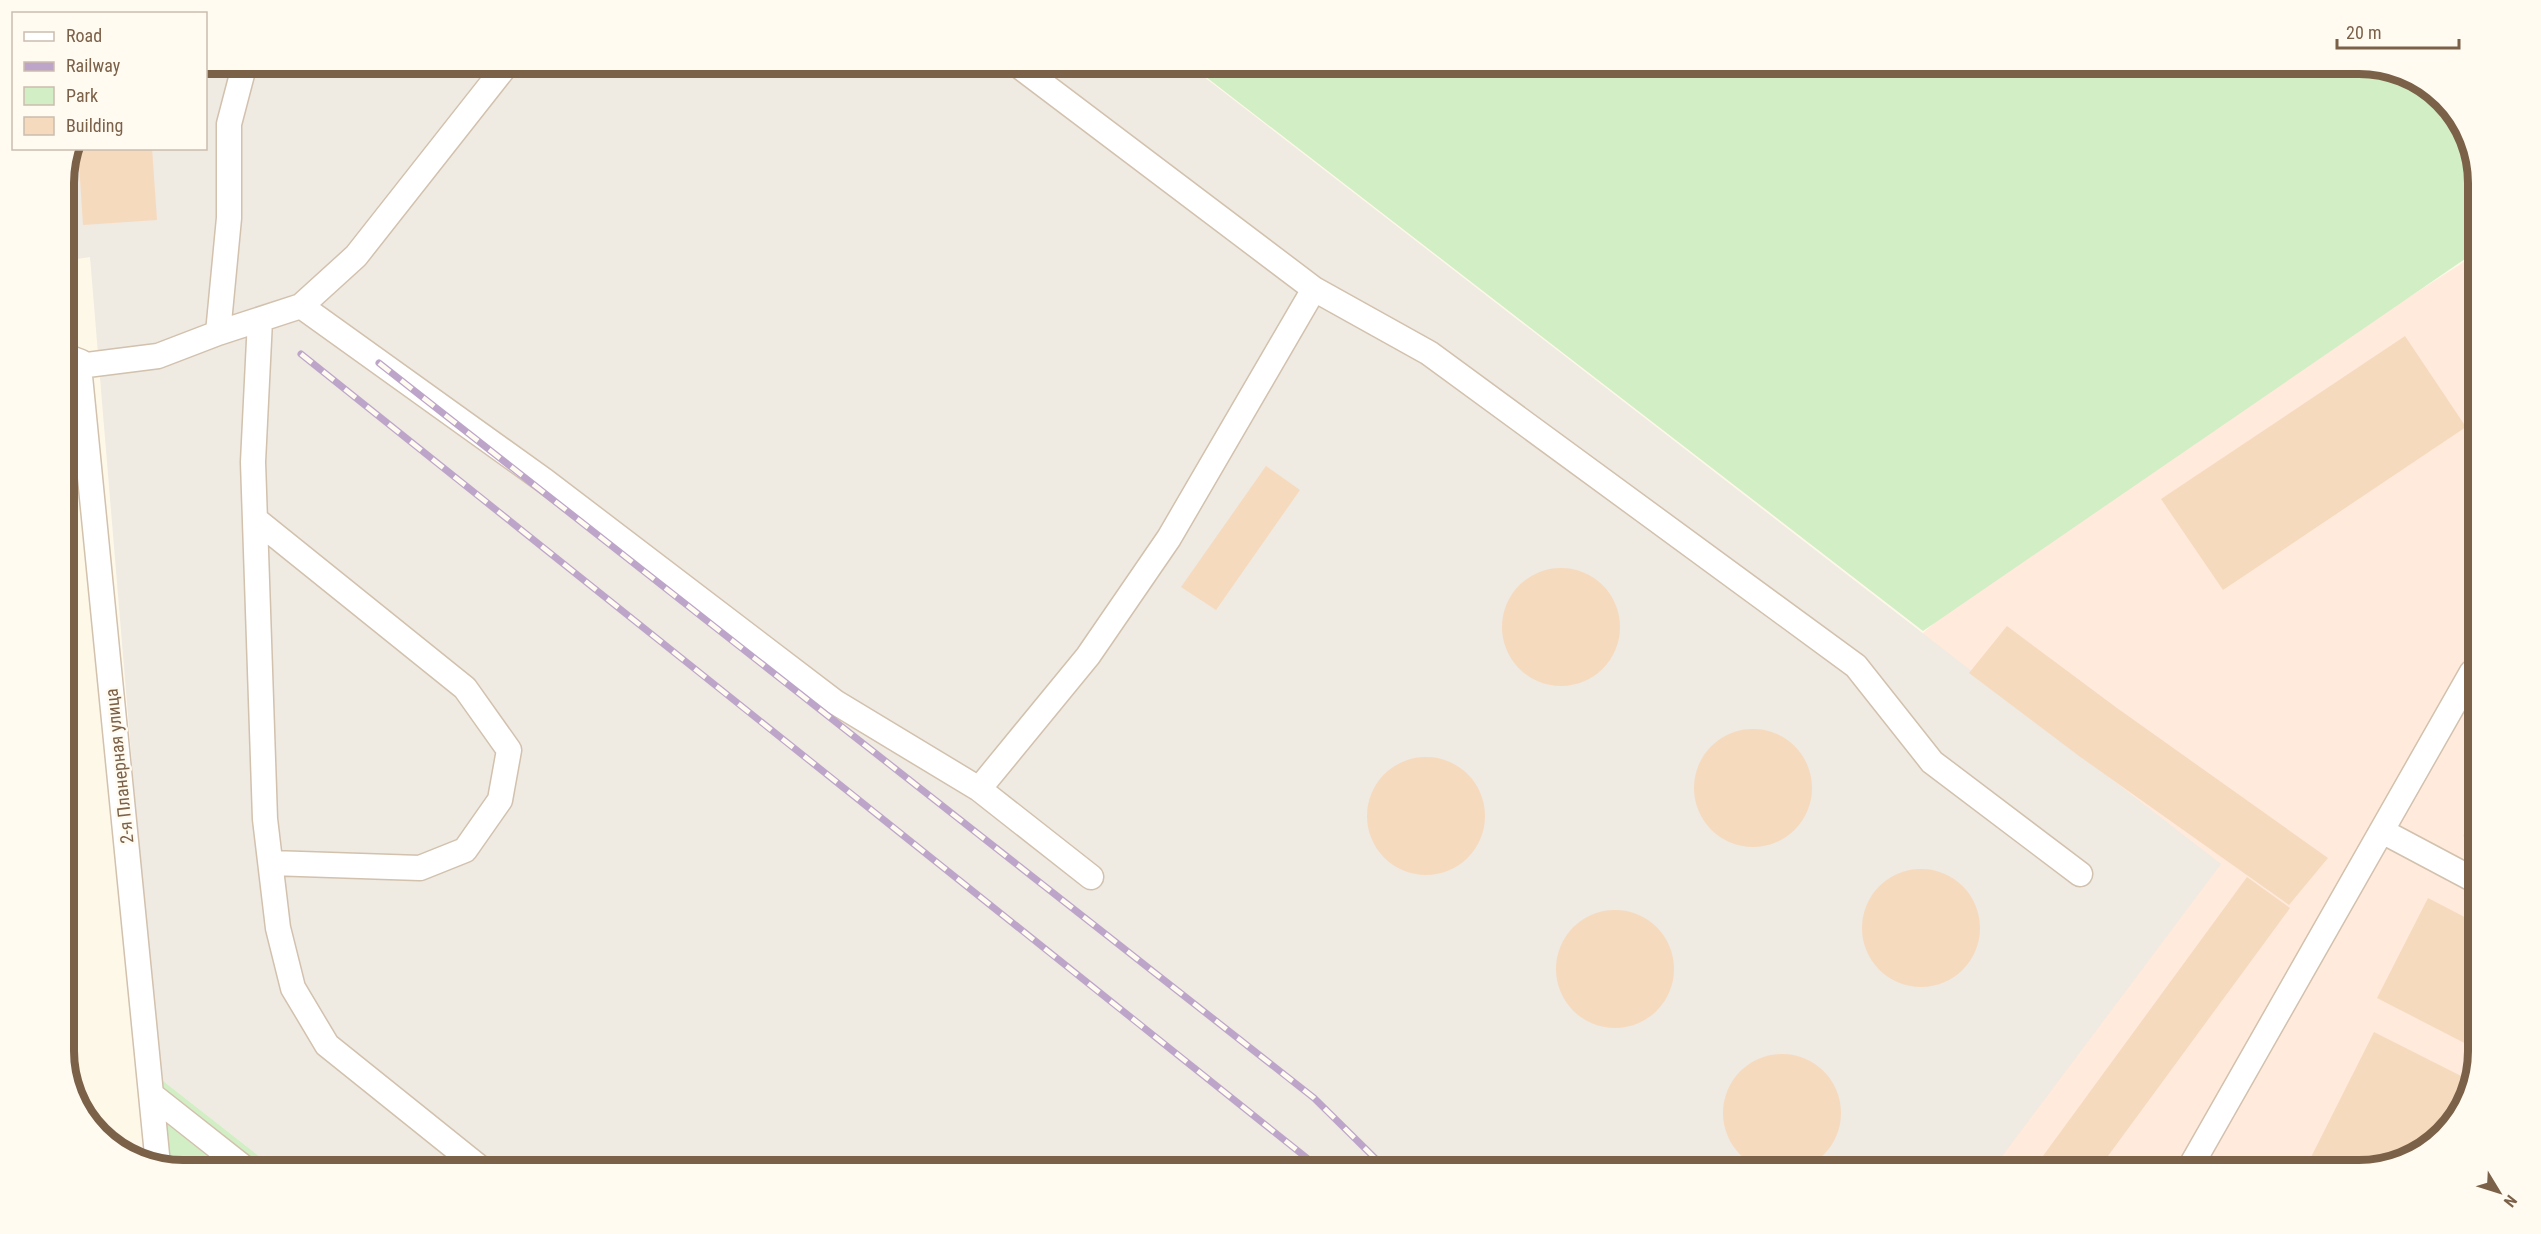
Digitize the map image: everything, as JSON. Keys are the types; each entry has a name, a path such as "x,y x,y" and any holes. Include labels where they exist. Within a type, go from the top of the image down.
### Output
{"lane":[{"path":"219,333 229,218 229,124 242,74"},
{"path":"74,363 158,356 301,306 356,256 499,74"},
{"path":"1030,74 1314,289 1429,354 1857,666 1932,762 2080,874"},
{"path":"979,789 1088,656 1169,538 1314,289"},
{"path":"301,306 545,481 835,702 979,789 1091,877"},
{"path":"260,320 253,462 265,819 278,928 293,988 327,1046 470,1160"},
{"name":"2-я Планерная улица","path":"74,390 153,1096 157,1157"},
{"path":"255,519 465,688 509,750 500,800 465,850 420,868 271,863"},
{"path":"2194,1160 2468,680"},
{"path":"2382,831 2468,877"},
{"path":"153,1096 235,1160"}],"shaded area":[{"path":"207,74 1200,74 2221,864 1999,1160 264,1160 158,1077 90,257 74,259 74,175 79,150 207,150"},
{"path":"2467,260 2468,1052 2464,1080 2453,1106 2441,1123 2419,1142 2394,1155 2373,1160 1990,1160 1923,633 2018,550"}],"green space":[{"path":"1202,74 2366,74 2394,79 2430,100 2449,122 2462,147 2467,175 2467,257 1923,631"},
{"path":"158,1077 264,1160 175,1160 164,1158"}],"building":[{"path":"79,150 152,150 157,220 83,225"},
{"path":"2405,336 2466,427 2223,590 2161,499"},
{"path":"1266,466 1300,490 1216,610 1181,587"},
{"path":"1561,568 1584,572 1603,585 1616,604 1620,627 1616,650 1603,669 1584,682 1561,686 1538,682 1519,669 1506,650 1502,627 1506,604 1519,585 1538,572"},
{"path":"2007,626 2117,708 2328,858 2289,905 2079,756 1969,673"},
{"path":"1753,729 1776,733 1795,746 1808,765 1812,788 1808,811 1795,830 1776,843 1753,847 1730,843 1711,830 1698,811 1694,788 1698,765 1711,746 1730,733"},
{"path":"1426,757 1449,761 1468,774 1481,793 1485,816 1481,839 1468,858 1449,871 1426,875 1403,871 1384,858 1371,839 1367,816 1371,793 1384,774 1403,761"},
{"path":"2468,827 2468,839 2463,836"},
{"path":"1921,869 1944,873 1963,886 1976,905 1980,928 1976,951 1963,970 1944,983 1921,987 1898,983 1879,970 1866,951 1862,928 1866,905 1879,886 1898,873"},
{"path":"2247,877 2290,908 2105,1160 2040,1160"},
{"path":"2428,898 2468,919 2468,1045 2377,998"},
{"path":"1615,910 1638,914 1657,927 1670,946 1674,969 1670,992 1657,1011 1638,1024 1615,1028 1592,1024 1573,1011 1560,992 1556,969 1560,946 1573,927 1592,914"},
{"path":"2374,1032 2464,1078 2453,1106 2441,1123 2430,1134 2407,1149 2373,1160 2310,1160"},
{"path":"1770,1055 1794,1055 1815,1064 1831,1080 1840,1101 1840,1125 1837,1136 1824,1155 1818,1160 1746,1160 1733,1146 1724,1125 1724,1101 1733,1080 1749,1064"}],"railway":[{"path":"301,354 1309,1160"},
{"path":"379,363 1314,1098 1377,1160"}]}
